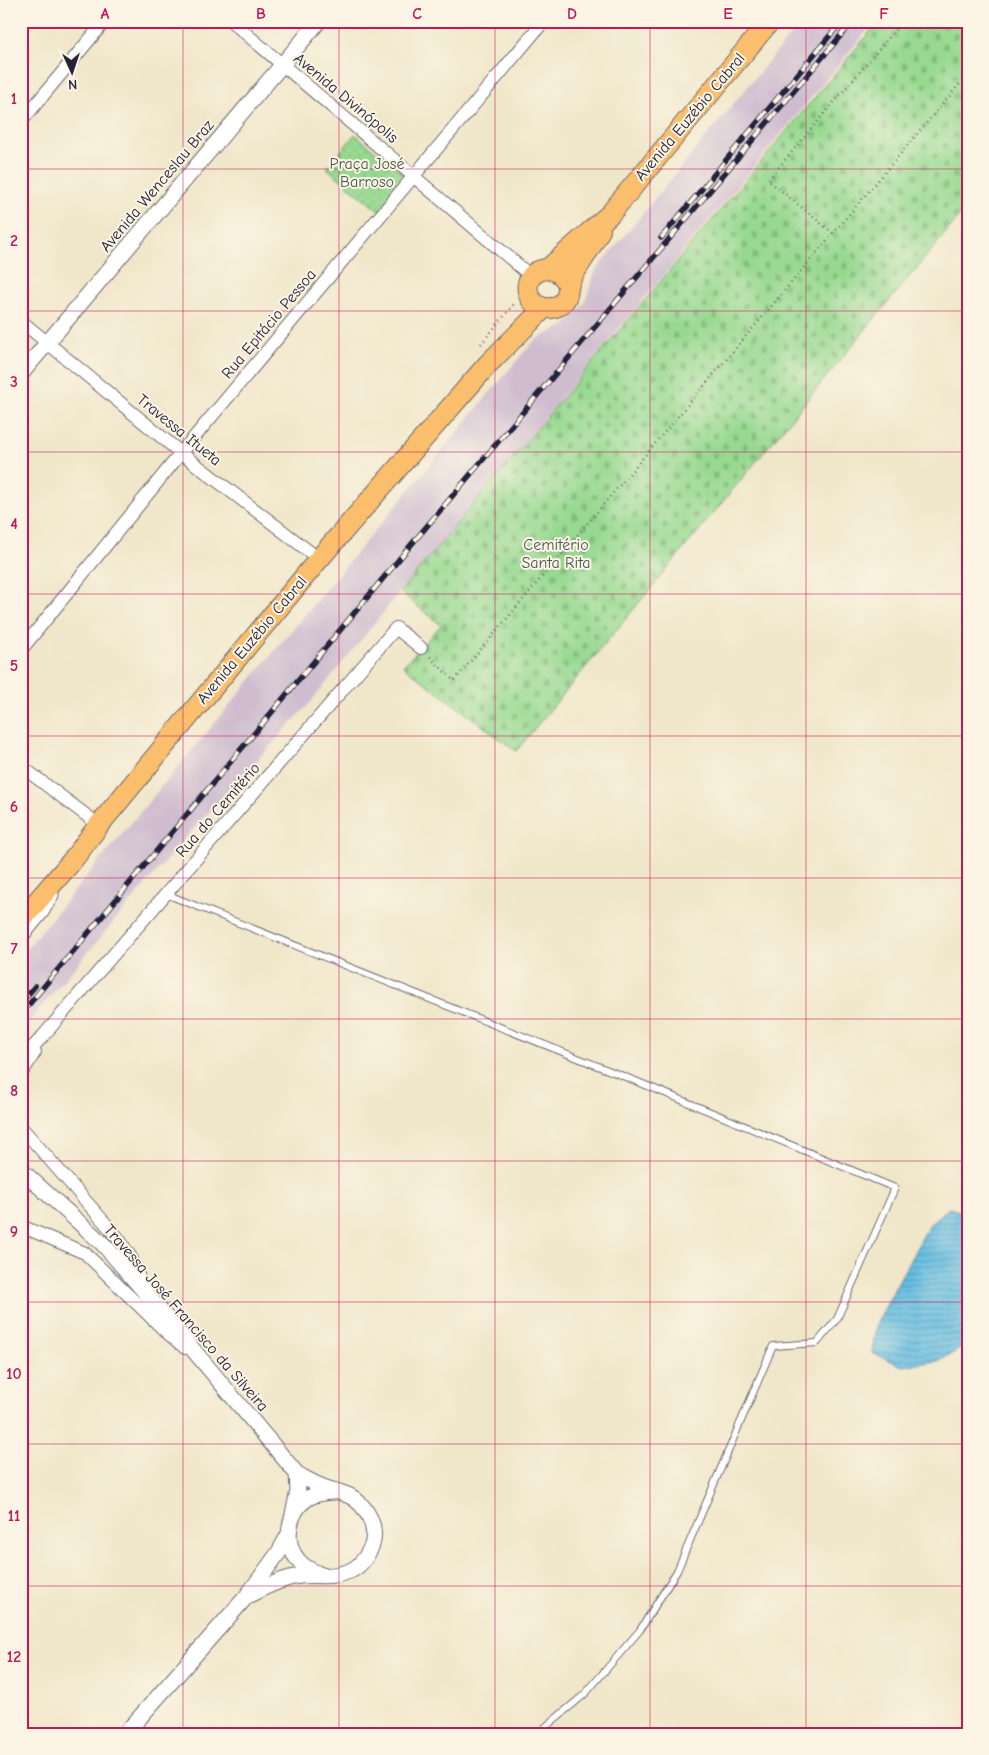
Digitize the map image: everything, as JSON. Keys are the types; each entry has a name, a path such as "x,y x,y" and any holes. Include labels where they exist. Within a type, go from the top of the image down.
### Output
{"main road":[{"name":"Avenida Euzébio Cabral","path":"21,920 72,861 99,825 319,559 488,364 538,287 610,214 770,21"},
{"name":"Avenida Euzébio Cabral","path":"538,287 557,307 562,303 566,298 568,285 610,214"},
{"path":"538,287 562,273 568,285"}],"street":[{"path":"21,122 105,21"},
{"name":"Avenida Divinópolis","path":"231,21 415,176 538,287"},
{"name":"Avenida Wenceslau Braz","path":"21,374 319,21"},
{"name":"Rua Epitácio Pessoa","path":"21,650 180,453 544,21"},
{"name":"Travessa Itueta","path":"21,321 180,453 319,559"},
{"name":"Rua do Cemitério","path":"21,1060 396,628 421,648"},
{"path":"21,766 99,825"},
{"path":"21,936 41,912 72,861"},
{"name":"Rua do Cemitério","path":"21,1074 32,1059 43,1036"},
{"path":"21,1127 119,1239 132,1259 144,1291"},
{"name":"Travessa José Francisco da Silveira","path":"21,1170 104,1245 297,1474 335,1492 349,1495 360,1503 369,1514 373,1527 373,1541 368,1554 360,1565 348,1572 335,1576 294,1577 247,1596"},
{"path":"21,1226 85,1253 165,1331 203,1362"},
{"name":"Travessa José Francisco da Silveira","path":"290,1527 298,1492 297,1474"},
{"name":"Travessa José Francisco da Silveira","path":"126,1734 247,1596 279,1552 298,1508 308,1498 321,1493 335,1492"},
{"path":"290,1527 291,1548 298,1560 309,1569 321,1575"}],"lane":[{"path":"166,894 638,1082 895,1188 837,1319 817,1343 773,1346 677,1571 640,1630 585,1694 537,1734"}],"path":[{"path":"833,233 768,180 903,21"},
{"path":"421,648 454,681 968,74"}],"shaded area":[{"path":"802,21 875,21 400,592 310,703 185,838 21,1031 21,955 524,352 535,340 566,325 584,304 596,270"}],"green space":[{"name":"Cemitério Santa Rita","path":"879,21 968,21 968,206 516,751 403,666 441,625 400,592"},
{"name":"Praça José Barroso","path":"355,134 408,178 380,212 327,168"}],"water":[{"path":"949,1208 968,1213 968,1345 938,1361 903,1366 872,1353 876,1325 929,1225"}],"railway":[{"path":"661,238 842,21"},
{"path":"21,1014 400,558 853,21"},
{"path":"21,1003 35,986"}]}
